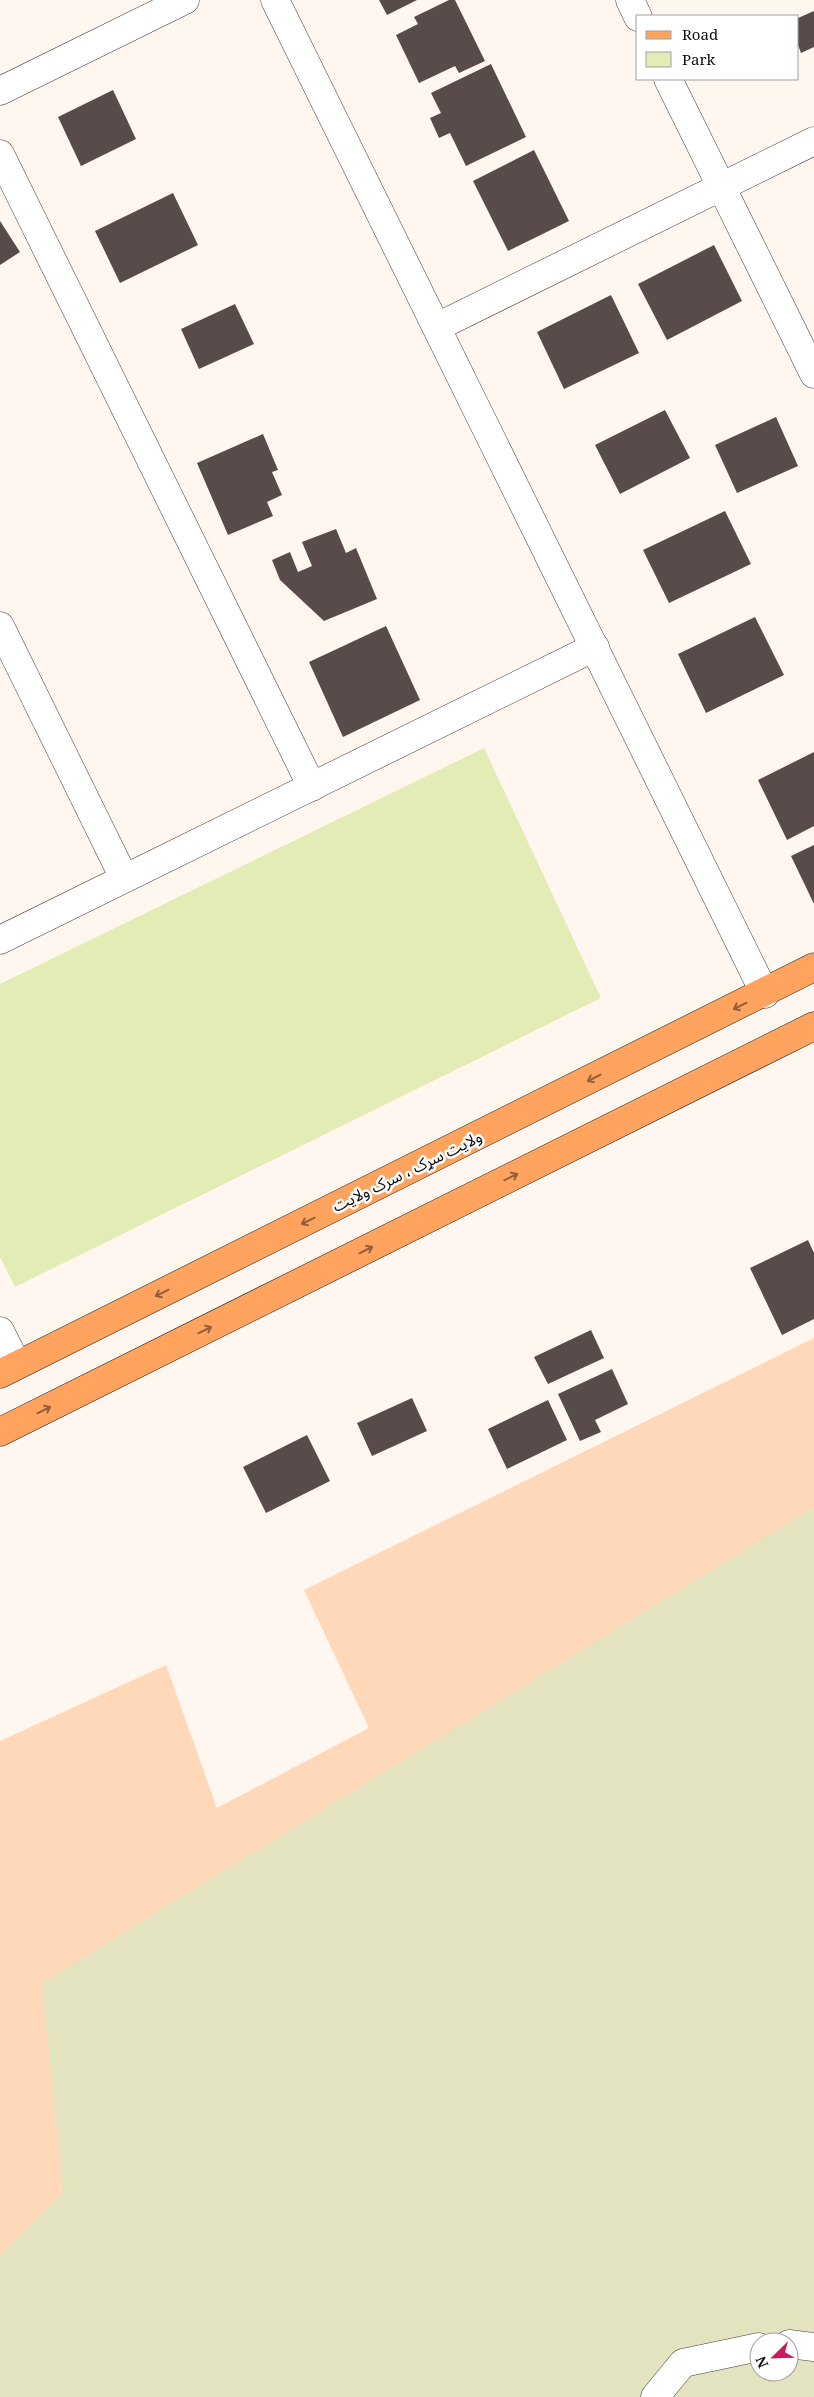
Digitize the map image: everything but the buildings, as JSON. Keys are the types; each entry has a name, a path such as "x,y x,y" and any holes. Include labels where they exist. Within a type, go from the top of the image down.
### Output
{"main road":[{"name":"ولایت سړک ، سرک ولایت","path":"8,1369 765,994 814,967"},
{"path":"0,1432 814,1026"}],"street":[{"path":"0,91 185,0"},
{"path":"275,0 765,994"},
{"path":"630,0 638,15"},
{"path":"669,80 814,374"},
{"path":"437,327 814,141"},
{"path":"0,154 312,787"},
{"path":"0,626 124,878"},
{"path":"0,940 595,648"},
{"path":"0,1331 8,1369"},
{"path":"799,2345 814,2347"},
{"path":"654,2397 683,2363 749,2349"}],"green space":[{"path":"484,748 601,998 15,1287 0,1257 0,984"},
{"path":"814,1507 814,2397 0,2397 0,2255 63,2192 42,1983"}],"sand":[{"path":"814,1338 814,2397 0,2397 0,1741 166,1665 217,1808 369,1728 304,1590"}]}
